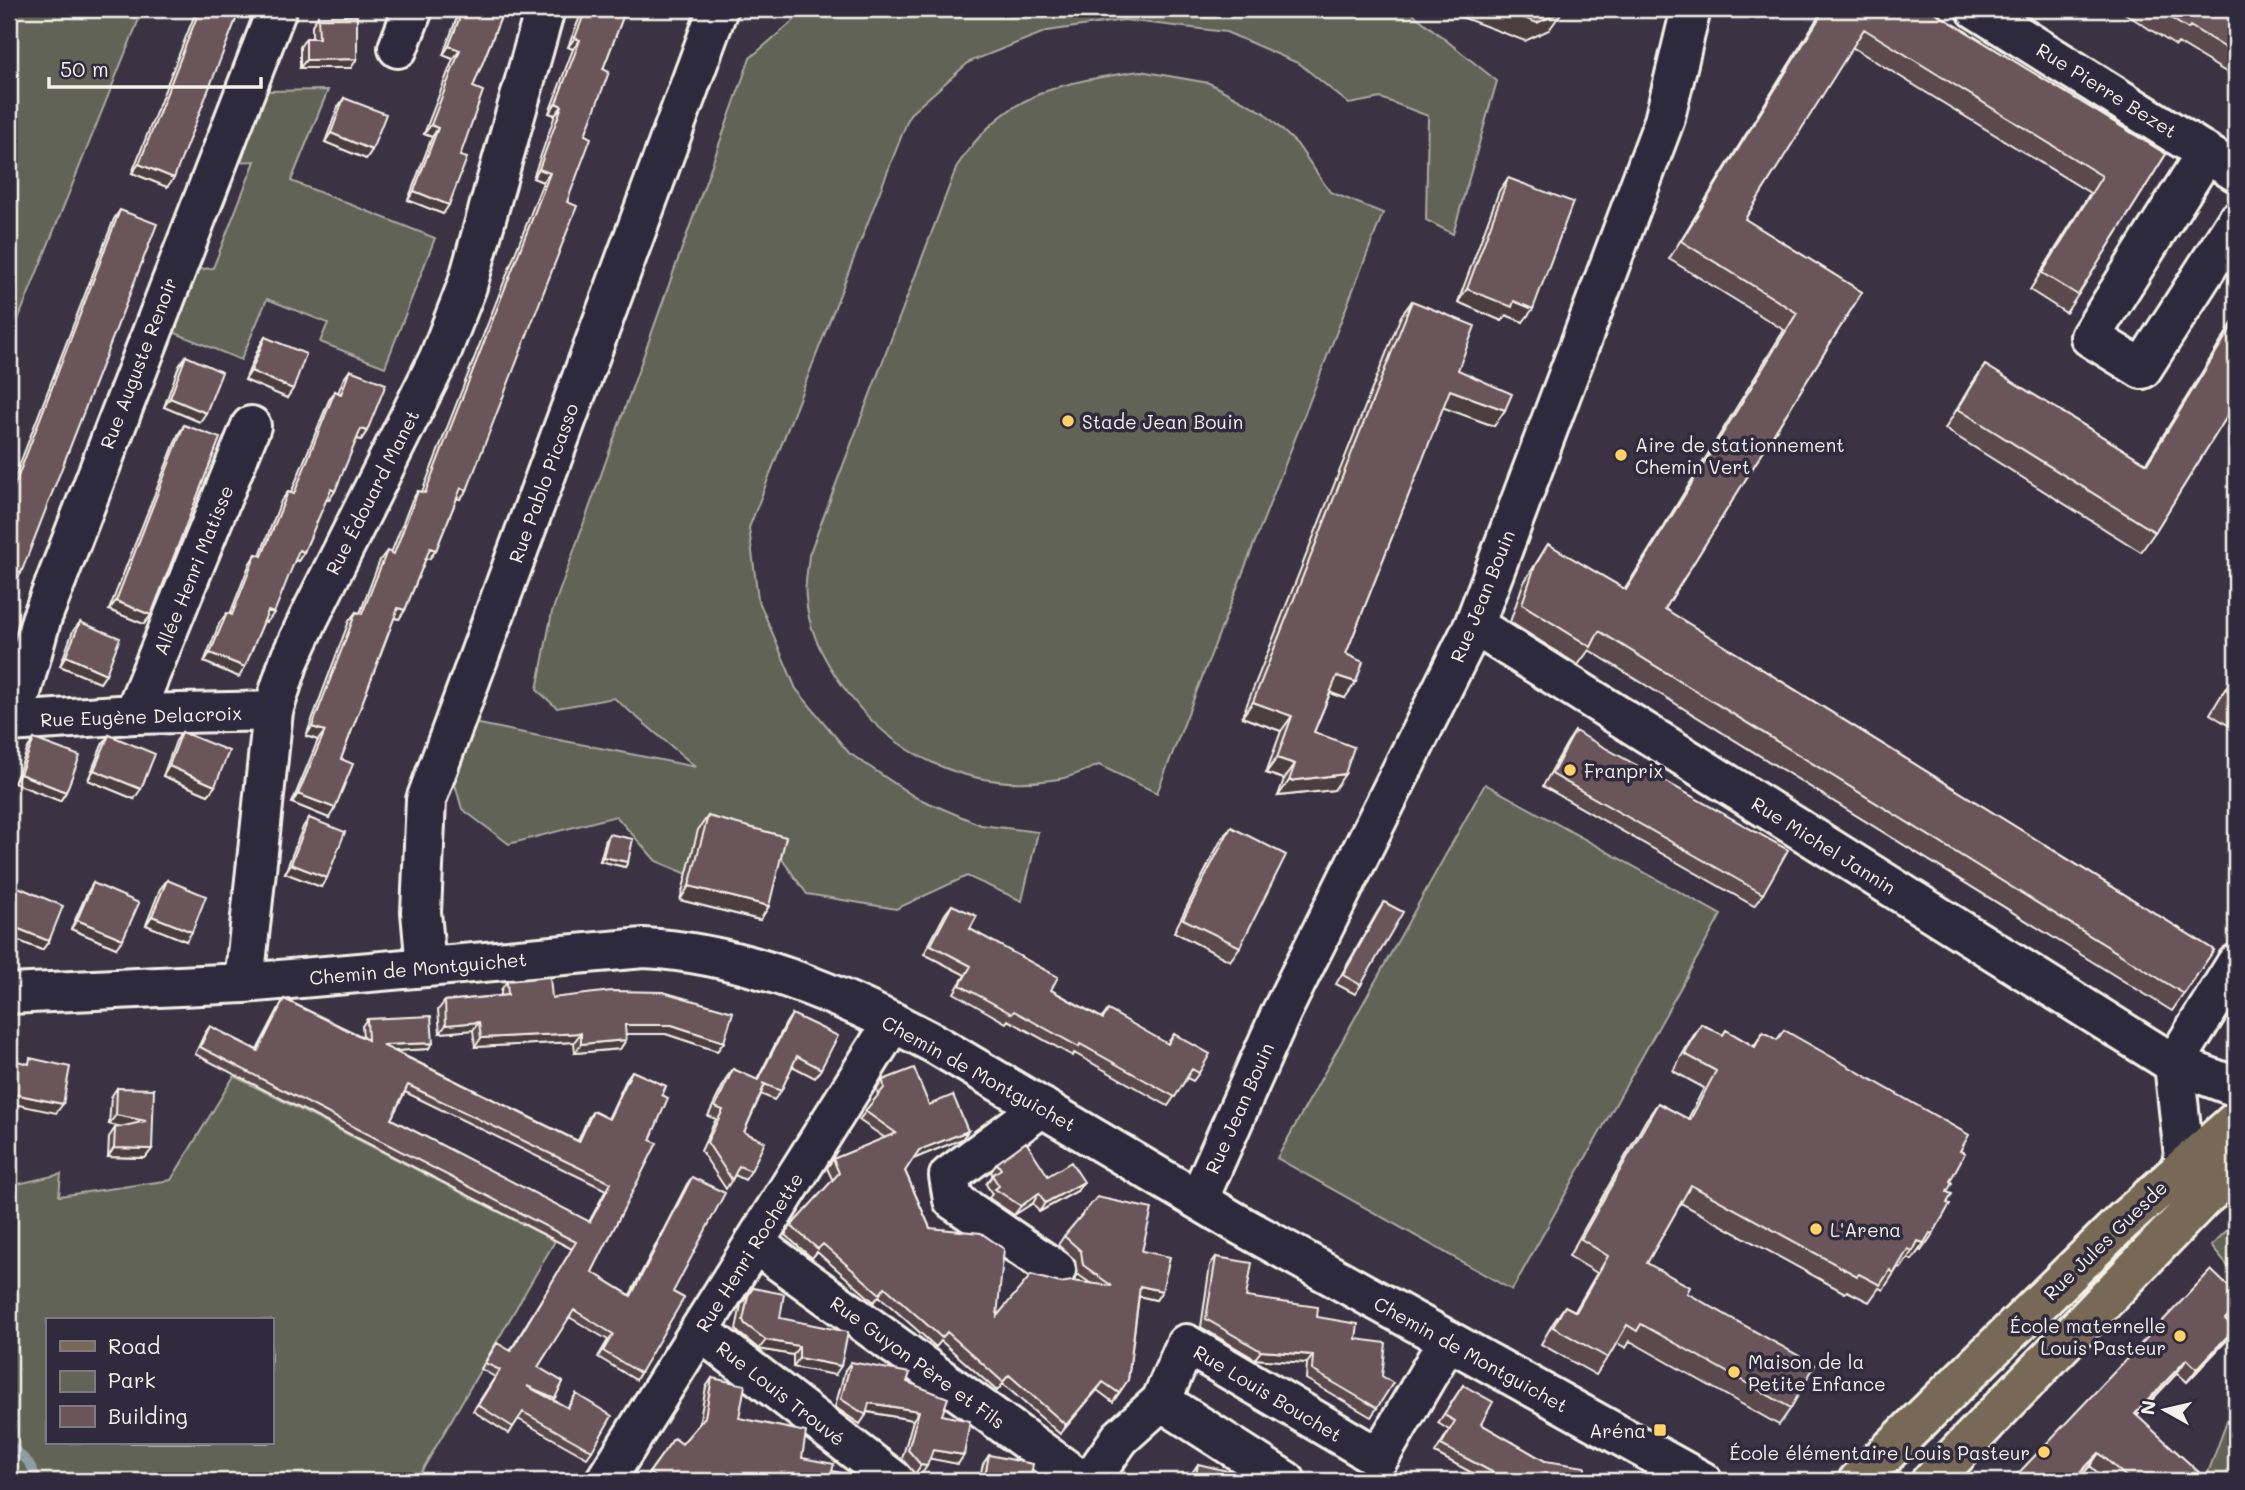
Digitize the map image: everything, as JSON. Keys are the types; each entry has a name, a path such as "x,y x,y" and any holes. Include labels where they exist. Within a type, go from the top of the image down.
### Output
{"main road":[{"name":"Rue Jules Guesde","path":"1858,1481 2123,1221 2236,1121"},
{"name":"Rue Jules Guesde","path":"1931,1481 2202,1199 2236,1170"}],"street":[{"name":"Rue Auguste Renoir","path":"11,722 41,620 277,9"},
{"path":"398,48 413,9"},
{"name":"Rue Édouard Manet","path":"244,983 273,711 289,661 439,358 467,286 545,9"},
{"name":"Rue Pablo Picasso","path":"426,967 421,912 426,800 718,9"},
{"name":"Rue Jean Bouin","path":"1199,1198 1299,975 1475,625 1664,121 1691,9"},
{"name":"Rue Pierre Bezet","path":"1976,9 2221,162"},
{"path":"2221,162 2090,337 2142,369 2236,222"},
{"name":"Allée Henri Matisse","path":"134,714 251,426"},
{"name":"Rue Michel Jannin","path":"1475,625 2174,1064 2236,1087"},
{"name":"Rue Eugène Delacroix","path":"11,722 134,714 273,711"},
{"name":"Chemin de Montguichet","path":"9,994 244,983 644,948 677,950 751,967 806,985 893,1022 1199,1198 1241,1226 1702,1481"},
{"path":"2185,1165 2174,1064 2236,964"},
{"name":"Rue Henri Rochette","path":"606,1481 893,1022"},
{"path":"1042,1107 949,1176 953,1200 1056,1270"},
{"name":"Rue Guyon Père et Fils","path":"754,1243 1082,1481"},
{"name":"Rue Louis Trouvé","path":"700,1331 895,1481"},
{"name":"Rue Louis Bouchet","path":"1090,1481 1120,1438 1161,1401 1186,1344 1379,1458 1448,1340"},
{"path":"1161,1401 1286,1481"}],"green space":[{"path":"9,9 143,9 9,342"},
{"path":"807,9 1407,9 1497,81 1453,234 1426,220 1428,116 1381,98 1349,104 1300,64 1226,32 1124,20 1047,31 969,62 910,114 749,528 758,599 796,689 849,753 915,797 981,825 1038,832 1022,901 967,876 896,909 807,894 776,851 687,874 656,861 616,816 509,844 462,809 451,770 469,722 696,767 614,698 557,708 537,690 552,612 750,58"},
{"path":"1140,71 1209,83 1263,112 1297,144 1330,192 1383,213 1157,793 1099,765 1064,778 1026,782 995,781 965,775 909,750 884,732 842,685 823,655 810,622 806,593 809,555 957,166 995,122 1036,95 1084,80"},
{"path":"328,90 291,181 435,238 385,367 320,342 328,323 267,299 241,360 168,330 191,270 213,268 255,161 234,162 263,91"},
{"path":"1485,784 1721,915 1512,1290 1277,1158"},
{"path":"234,1076 555,1241 416,1481 9,1481 9,1186 61,1174 59,1196 171,1180"},
{"path":"2236,1221 2236,1276 2211,1246"},
{"path":"2236,1397 2236,1481 2205,1481"}],"building":[{"path":"200,9 240,9 174,178 139,164"},
{"path":"463,9 504,9 473,87 483,91 460,156 467,158 449,205 414,191 438,128 431,125 460,50 449,46"},
{"path":"586,9 626,9 603,69 609,72 585,135 591,138 567,202 577,206 467,490 461,488 436,550 430,548 405,610 398,608 341,759 353,764 335,808 298,794 325,731 312,727 356,612 362,614 387,551 394,554 418,491 425,493 550,173 539,169 562,106 556,103 580,40 575,38"},
{"path":"1500,9 1563,9 1562,12 1537,23"},
{"path":"1825,9 1929,9 2166,154 2078,295 2042,273 2102,176 1864,29 1745,219 1862,292 1665,609 2214,950 2184,994 1599,631 1591,647 1522,604 1535,566 1548,544 1626,590 1797,313 1681,241"},
{"path":"2156,9 2236,9 2236,54 2190,26 2188,29"},
{"path":"318,16 357,16 357,59 306,60 306,38 319,38"},
{"path":"344,98 386,114 372,150 331,133"},
{"path":"1508,178 1573,202 1533,309 1514,301 1512,307 1467,289"},
{"path":"120,210 157,224 21,573 9,568 9,500"},
{"path":"1412,301 1475,326 1458,370 1512,394 1505,410 1450,390 1346,654 1363,662 1356,682 1337,676 1314,732 1354,747 1345,774 1289,781 1295,764 1277,758 1292,716 1253,702"},
{"path":"2236,320 2236,402 2155,532 1958,409 1985,365 2147,464"},
{"path":"265,337 306,354 293,389 251,371"},
{"path":"186,356 222,372 206,413 170,398"},
{"path":"350,370 386,384 367,431 361,429 335,491 331,489 304,552 299,550 274,613 268,611 245,667 210,653 227,613 232,615 256,554 262,556 288,492 294,494 335,391 341,394"},
{"path":"184,425 220,438 151,615 116,601"},
{"path":"80,622 120,638 106,674 66,656"},
{"path":"2236,675 2236,696 2227,690"},
{"path":"1575,731 1788,850 1763,894 1552,774"},
{"path":"182,732 229,751 215,786 169,766"},
{"path":"109,735 155,754 141,789 94,770"},
{"path":"34,739 80,756 66,792 20,774"},
{"path":"708,816 786,837 769,906 689,886"},
{"path":"309,818 345,832 327,878 291,864"},
{"path":"1231,827 1286,855 1240,947 1183,919"},
{"path":"609,834 633,839 628,862 603,857"},
{"path":"167,880 206,896 192,932 152,916"},
{"path":"93,883 139,903 123,939 77,920"},
{"path":"18,887 63,906 49,941 9,925 9,910"},
{"path":"1384,902 1403,912 1361,985 1343,975"},
{"path":"952,905 977,916 970,929 1058,977 1051,990 1103,1019 1108,1010 1168,1044 1174,1034 1210,1054 1199,1073 1192,1069 1175,1097 1080,1044 1079,1047 960,985 971,966 931,945"},
{"path":"550,977 552,998 612,991 663,992 733,1012 724,1042 672,1025 625,1025 626,1040 581,1044 581,1033 481,1038 479,1022 446,1025 445,1001 508,995 507,981"},
{"path":"284,999 368,1040 367,1019 431,1016 433,1043 382,1045 579,1142 593,1111 609,1119 632,1071 666,1086 662,1095 668,1098 650,1140 657,1143 592,1272 631,1296 692,1177 725,1193 673,1292 684,1298 640,1373 603,1351 613,1334 574,1310 538,1367 563,1382 555,1398 527,1386 568,1408 576,1394 612,1416 592,1451 523,1412 513,1427 478,1405 500,1370 485,1363 497,1343 511,1351 576,1242 200,1047 210,1026 258,1051","holes":["408,1085 611,1183 590,1222 391,1119"]},
{"path":"792,1014 838,1036 821,1069 797,1056 781,1091 765,1084 744,1132 765,1142 751,1171 739,1166 732,1180 707,1142 723,1110 715,1107 733,1069 758,1080"},
{"name":"L'Arena","path":"1701,1024 1723,1035 1726,1030 1755,1047 1763,1032 1777,1040 1784,1030 1969,1135 1960,1151 1965,1153 1950,1181 1952,1183 1947,1192 1952,1194 1947,1203 1950,1204 1933,1234 1930,1233 1924,1243 1918,1241 1913,1251 1908,1249 1894,1273 1890,1270 1880,1285 1859,1274 1857,1276 1691,1185 1647,1263 1690,1287 1687,1293 1815,1365 1791,1408 1641,1324 1637,1331 1627,1325 1608,1358 1553,1327 1565,1306 1576,1312 1608,1256 1581,1239 1658,1103 1690,1120 1716,1071 1685,1054"},
{"path":"30,1058 70,1067 63,1104 9,1093 9,1059 29,1064"},
{"path":"914,1068 929,1105 953,1095 968,1131 919,1150 905,1171 930,1228 981,1233 1004,1249 997,1316 1031,1275 1060,1283 1072,1281 1112,1286 1083,1265 1081,1251 1064,1236 1097,1197 1152,1209 1142,1251 1170,1257 1162,1291 1140,1286 1128,1380 1119,1393 1103,1382 1066,1425 1009,1375 1003,1382 947,1332 942,1338 885,1287 880,1294 823,1244 818,1249 791,1226 839,1173 833,1159 896,1133 865,1111 884,1088 883,1080"},
{"path":"117,1088 154,1089 152,1149 114,1148 115,1128 146,1121 116,1115"},
{"path":"1026,1142 1048,1176 1071,1162 1084,1182 1045,1203 1039,1193 1021,1206 995,1189 999,1186 992,1175 1001,1169 997,1163"},
{"path":"1216,1257 1252,1263 1246,1297 1318,1307 1317,1317 1358,1324 1356,1339 1386,1343 1382,1376 1393,1383 1377,1408 1312,1370 1313,1355 1261,1351 1206,1319"},
{"path":"2211,1270 2236,1294 2236,1307 2225,1319 2235,1328 2197,1369 2187,1359 2135,1414 2203,1476 2198,1481 2131,1481 2099,1453 2072,1481 2011,1481"},
{"path":"753,1288 784,1294 780,1318 848,1332 841,1366 799,1358 799,1346 766,1340 745,1324 743,1320 748,1296"},
{"path":"851,1362 910,1373 907,1382 948,1398 942,1415 970,1421 964,1455 933,1450 927,1466 921,1465 908,1450 919,1411 869,1403 866,1415 841,1399"},
{"path":"712,1378 745,1385 739,1418 806,1432 802,1458 834,1464 832,1471 867,1478 866,1481 661,1481 649,1473 674,1438 682,1444 705,1417"},
{"path":"1463,1385 1493,1402 1481,1424 1545,1461 1585,1467 1584,1481 1509,1481 1441,1445 1455,1421 1444,1415"},
{"path":"989,1455 1033,1464 1030,1481 984,1481"},
{"path":"1198,1464 1232,1472 1231,1481 1181,1481 1182,1478 1195,1480"}],"waterway":[{"path":"9,1443 29,1463 39,1481"}],"place":[{"name":"Stade Jean Bouin","path":"1068,421"},
{"name":"Aire de stationnement Chemin Vert","path":"1621,455"},
{"name":"Franprix","path":"1570,770"},
{"name":"L'Arena","path":"1816,1229"},
{"name":"École maternelle Louis Pasteur","path":"2180,1336"},
{"name":"Maison de la Petite Enfance","path":"1734,1372"},
{"name":"Aréna","path":"1660,1430"},
{"name":"École élémentaire Louis Pasteur","path":"2044,1452"}]}
